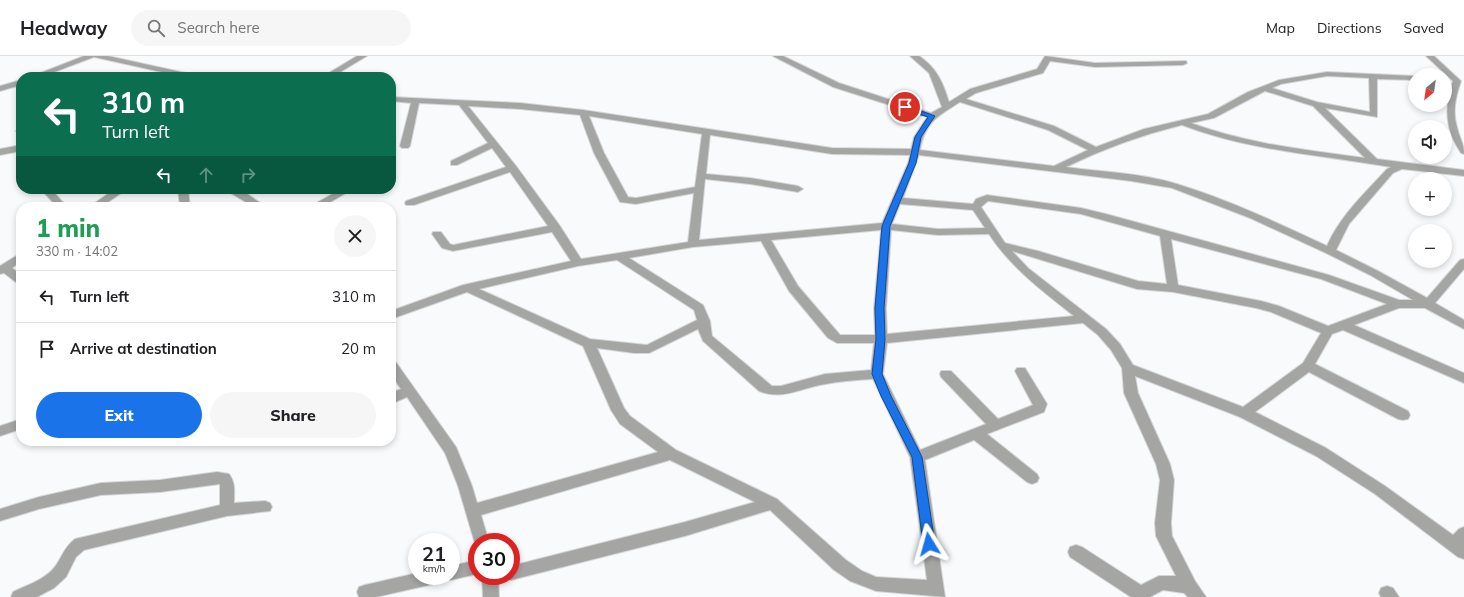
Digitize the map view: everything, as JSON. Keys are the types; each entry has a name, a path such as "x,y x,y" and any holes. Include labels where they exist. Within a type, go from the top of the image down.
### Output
{"street":[{"path":"48,72 91,56"},
{"path":"97,56 172,72"},
{"path":"335,72 363,56"},
{"path":"777,56 836,85 932,116"},
{"path":"914,56 930,68 936,76 946,107"},
{"path":"1430,56 1460,81 1454,90 1449,118 1454,135 1464,151"},
{"path":"588,343 618,410 625,420 671,454 772,503 840,565 856,576 876,584 936,592 917,457 886,396 877,374 881,339 880,308 886,226 913,163 918,137 932,116 958,99 973,91 1036,73 1043,68 1049,57 1095,65 1183,63"},
{"path":"1057,168 1095,150 1147,131 1211,116 1264,88 1279,82 1320,75 1408,78"},
{"path":"1264,88 1316,104 1374,115 1373,76"},
{"path":"0,89 16,84"},
{"path":"1454,90 1464,94"},
{"path":"396,99 460,102 583,113 832,151 914,152 1057,168 1131,178 1174,186 1254,216 1330,251 1374,273 1464,325"},
{"path":"958,99 1051,128 1095,150"},
{"path":"405,146 416,100"},
{"path":"460,102 513,168 556,228 578,263"},
{"path":"1316,104 1374,161"},
{"path":"583,113 599,153 624,200 636,200 698,189"},
{"path":"1183,123 1215,136 1267,148 1464,173"},
{"path":"692,244 698,189 702,176 706,132"},
{"path":"454,163 493,144"},
{"path":"0,152 16,149"},
{"path":"1330,251 1338,232 1345,222 1390,171 1401,166"},
{"path":"410,203 513,168"},
{"path":"702,176 750,181 798,190"},
{"path":"50,194 58,202"},
{"path":"102,202 114,194"},
{"path":"242,194 254,202"},
{"path":"324,202 338,194"},
{"path":"976,207 980,201 987,198 1066,209 1106,217 1325,277 1398,304 1428,304 1464,262"},
{"path":"898,201 976,207"},
{"path":"976,207 1001,245 1024,270 1102,332 1116,347 1128,368 1131,393 1163,464 1167,480 1163,523 1164,536 1194,592"},
{"path":"396,313 467,288 578,263 692,244 886,226 910,230 953,233 992,231"},
{"path":"437,234 446,246 453,248 556,228"},
{"path":"1165,234 1173,288"},
{"path":"764,237 793,288 837,339 881,339 1084,319"},
{"path":"1001,245 1034,253 1137,285 1173,288 1275,309 1328,331"},
{"path":"618,256 699,308 703,315 704,332 707,338 764,388 771,391 781,391 825,378 877,374"},
{"path":"16,260 2,270 16,278"},
{"path":"467,288 588,343 634,350 649,349 704,322"},
{"path":"1246,412 1308,366 1328,331 1398,304"},
{"path":"1343,325 1464,378"},
{"path":"1308,366 1403,415"},
{"path":"1128,368 1246,412 1321,452 1461,543"},
{"path":"396,371 451,451 473,511 479,533"},
{"path":"917,457 1039,408 1040,404 1021,371"},
{"path":"946,374 996,426"},
{"path":"396,397 410,390"},
{"path":"0,431 16,426"},
{"path":"977,434 1032,478"},
{"path":"473,511 671,454"},
{"path":"0,515 100,489 160,486 217,478 224,478 227,482 227,510"},
{"path":"520,571 685,529 772,503"},
{"path":"19,597 45,584 58,575 63,567 67,555 72,549 80,544 227,510 265,507"},
{"path":"1076,552 1139,593 1145,592 1158,584 1166,582 1194,592"},
{"path":"365,592 408,583"},
{"path":"491,597 492,585"}],"route":[{"path":"905,107 932,116 918,137 913,163 886,226 880,308 881,339 877,360 877,374 886,396 917,457 929,544"}]}
